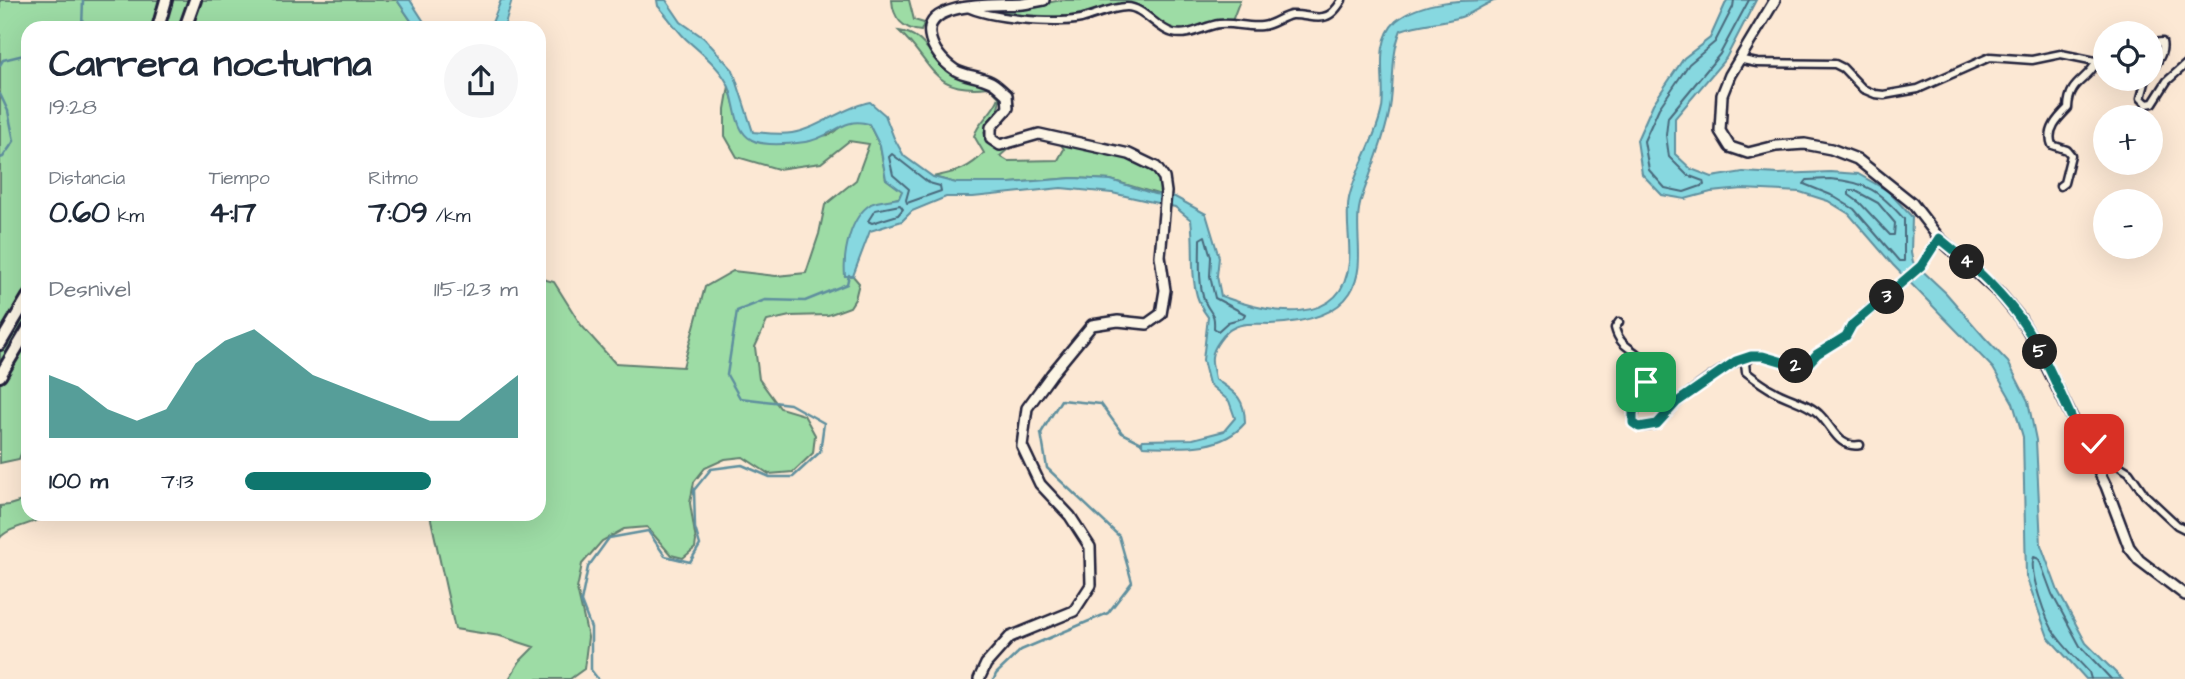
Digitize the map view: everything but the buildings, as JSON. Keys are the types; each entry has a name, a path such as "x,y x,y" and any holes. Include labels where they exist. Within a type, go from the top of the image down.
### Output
{"highway":[{"path":"160,21 166,0"},
{"path":"188,21 195,0"},
{"path":"0,344 21,310"},
{"path":"0,376 21,341"}],"main road":[{"path":"979,679 986,664 1010,638 1074,611 1091,585 1090,547 1070,516 1040,484 1022,446 1027,408 1092,325 1118,321 1147,324 1161,314 1165,290 1160,256 1166,192 1164,178 1156,167 1129,154 1039,134 1000,145 990,139 991,127 1008,108 1007,96 992,82 956,71 937,54 929,31 933,20 943,12 964,6 1023,4 1044,0"},
{"path":"1775,0 1738,59 1722,95 1720,131 1730,147 1748,153 1776,146 1805,144 1831,149 1857,159 1912,203 1939,238 2001,295 2020,318 2036,345 2114,504 2129,547 2139,561 2185,595"}],"street":[{"path":"964,6 979,14 1060,20 1078,19 1132,7 1161,28 1183,34 1219,24 1262,26 1288,16 1303,14 1323,18 1332,14 1342,0"},
{"path":"1738,59 1757,63 1835,64 1843,68 1863,89 1875,94 1918,89 1990,57 2032,61 2061,54 2093,61"},
{"path":"2163,87 2185,65"},
{"path":"2060,186 2064,183 2071,155 2067,150 2052,145 2051,132 2068,108 2068,97 2074,86 2093,69"},
{"path":"2143,91 2141,98 2147,104 2153,103 2161,91"},
{"path":"1619,323 1615,328 1618,340 1642,358 1647,371 1646,382 1633,413 1633,423 1639,427 1657,424 1677,402 1736,361 1751,356 1763,356 1797,366 1808,364 1817,354 1846,336 1852,325 1921,266 1939,238"},
{"path":"1751,356 1745,363 1746,372 1774,391 1818,412 1843,444 1851,447 1860,445"},
{"path":"2085,446 2094,444 2111,461 2129,472 2145,495 2177,525 2185,529"}],"green space":[{"path":"0,0 397,0 411,21 21,21 21,454 19,459 0,463"},
{"path":"892,0 909,0 914,20 924,23 921,31 900,22 894,12"},
{"path":"1061,0 1240,0 1232,21 1186,30 1166,27 1130,3 1067,17 997,14 981,10 1028,7"},
{"path":"899,31 915,37 951,71 984,83 1001,95 997,113 984,132 986,140 992,145 1014,144 1000,156 1008,161 1058,160 1064,149 1059,142 1092,148 1143,164 1159,178 1161,195 1111,180 1073,178 1010,183 956,183 933,177 967,167 984,153 974,136 999,97 989,87 955,86 944,81"},
{"path":"729,86 735,108 752,140 830,135 845,123 856,120 869,124 880,146 886,179 903,191 899,198 871,204 845,276 853,276 859,283 850,307 828,315 790,316 767,321 755,347 759,379 780,408 804,415 815,435 813,453 793,472 769,474 743,457 725,459 705,468 694,482 690,503 695,548 683,558 671,555 647,527 624,529 602,541 582,564 577,589 588,637 584,669 570,679 509,679 520,661 534,647 500,636 455,629 431,521 546,521 546,280 554,282 581,325 615,363 683,367 705,287 733,271 776,276 806,273 825,205 856,180 869,144 849,141 821,163 778,169 737,157 725,136 725,109"},
{"path":"21,501 21,521 36,521 9,531 0,538 0,506"}],"water":[{"path":"397,0 410,0 424,21 411,21"},
{"path":"501,0 512,0 506,21 493,21"},
{"path":"657,0 666,0 681,22 704,38 733,70 753,132 792,133 870,102 885,115 904,156 933,177 956,183 1010,183 1073,178 1111,180 1154,194 1175,197 1206,214 1219,257 1217,276 1221,296 1280,311 1300,311 1318,307 1333,298 1344,284 1349,262 1349,198 1382,108 1382,62 1389,30 1406,14 1430,5 1497,0 1461,17 1401,30 1395,52 1388,118 1359,209 1358,273 1350,293 1335,308 1314,318 1242,325 1226,333 1213,353 1215,379 1241,401 1245,423 1224,439 1198,446 1170,447 1143,446 1141,443 1143,440 1193,439 1224,431 1235,418 1229,401 1209,384 1203,360 1208,317 1201,306 1194,283 1191,220 1175,207 1112,193 1061,188 973,197 946,197 912,211 902,221 870,231 853,276 845,276 849,236 858,218 871,204 899,198 902,191 886,179 880,146 869,124 860,122 844,125 815,140 805,142 771,144 752,140 742,130 729,87 721,73 686,39 658,6"},
{"path":"1727,0 1756,0 1726,58 1675,118 1675,154 1691,169 1712,177 1743,172 1858,174 1888,191 1912,217 1913,262 1946,293 2008,362 2028,401 2036,440 2041,545 2058,591 2086,643 2122,679 2086,679 2048,637 2026,576 2023,437 2013,403 1993,368 1893,265 1849,214 1828,201 1800,192 1743,189 1711,192 1685,199 1662,195 1642,174 1637,140 1653,104 1684,58 1710,38"}],"waterway":[{"path":"82,21 83,0"},
{"path":"0,65 3,60 21,56"},
{"path":"0,94 8,111 14,141 0,158"},
{"path":"598,679 591,670 591,628 581,602 588,567 609,538 648,531 665,556 690,562 700,545 695,528 694,490 711,469 742,465 770,477 793,477 820,452 824,423 790,404 740,398 727,375 737,311 765,300 805,301 847,284 849,275"},
{"path":"994,679 1021,650 1108,613 1132,582 1119,536 1047,468 1041,433 1061,400 1101,404 1122,433 1142,443"}],"route":[{"path":"1646,382 1633,413 1633,423 1639,427 1657,424 1677,402 1736,361 1751,356 1763,356 1797,366 1808,364 1817,354 1846,336 1852,325 1921,266 1939,238 1974,268 2020,318 2085,446 2094,444"}]}
